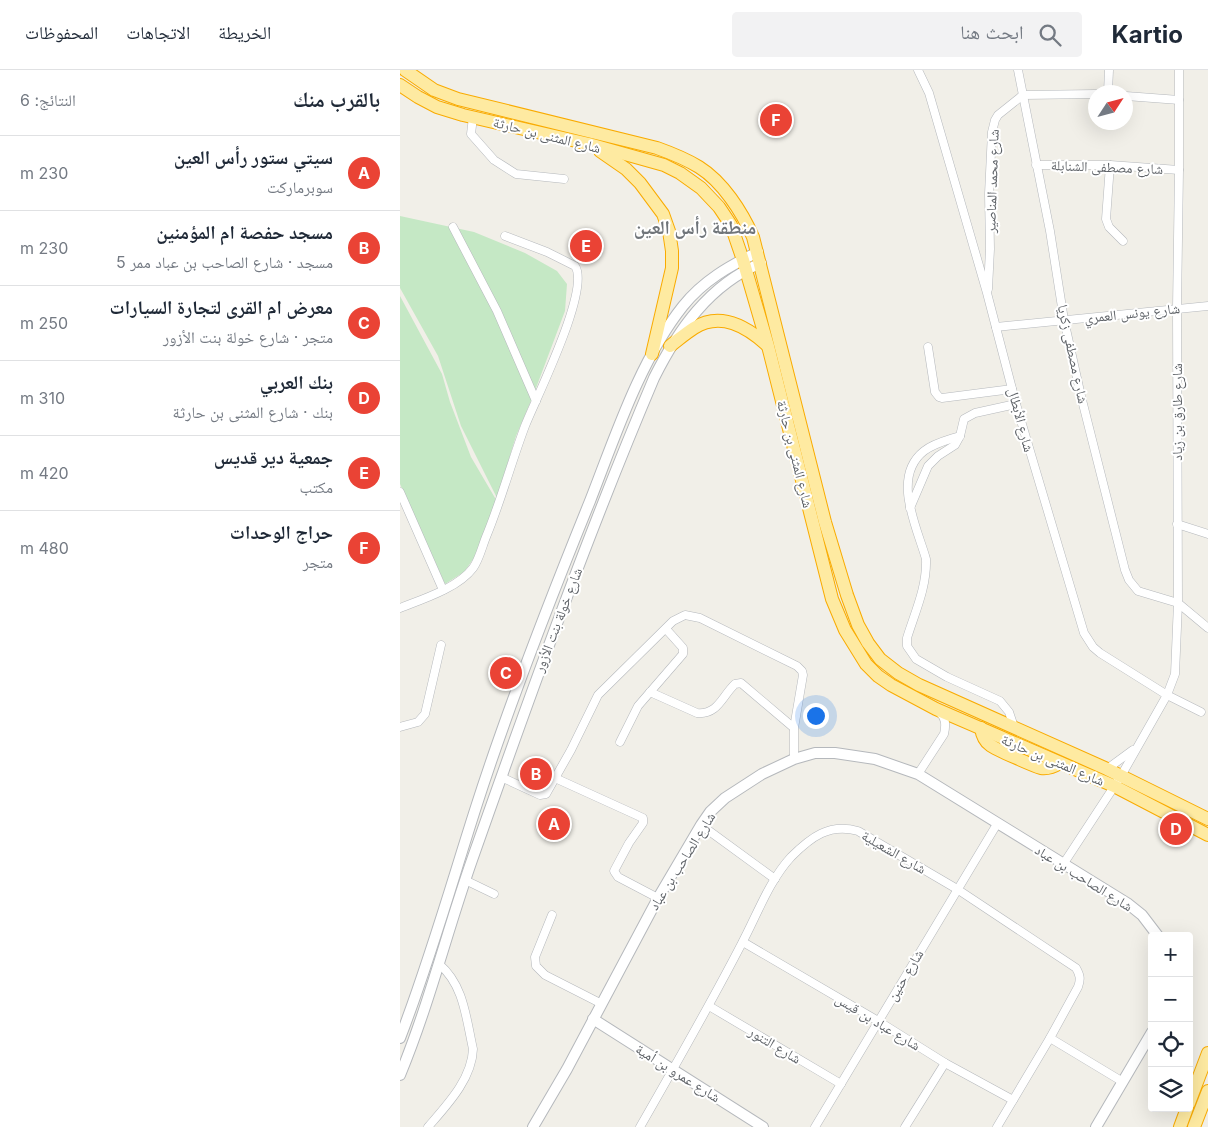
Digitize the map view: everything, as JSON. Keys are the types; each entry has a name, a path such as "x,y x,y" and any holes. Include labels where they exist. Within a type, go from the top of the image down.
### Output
{"highway":[{"name":"شارع المثنى بن حارثة","path":"405,70 434,90 458,99 657,148 679,156 701,168 730,197 744,216 753,237 825,522 858,625 880,659 898,673 944,697 1107,769 1117,781 1208,835"},
{"name":"شارع المثنى بن حارثة","path":"400,85 418,97 437,106 473,117 590,144 664,165 680,173 701,188 719,207 731,225 768,346 832,600 845,630 866,664 890,685 936,709 1060,763 1117,781 1208,819"},
{"path":"590,144 626,169 640,183 663,214 669,231 672,268 652,354"},
{"path":"670,346 694,327 712,321 725,320 734,322 744,328 768,346"},
{"path":"832,600 847,595"},
{"path":"1193,1092 1208,1053"},
{"path":"1194,1127 1208,1092"},
{"path":"1180,1127 1186,1112"}],"street":[{"name":"شارع الأبطال","path":"918,70 929,93 987,293 1016,404 1078,617 1088,640 1100,653 1168,695 1201,712"},
{"name":"شارع مصطفى زكريا","path":"1018,70 1050,231 1064,320 1081,396 1127,575 1138,591 1178,602"},
{"path":"1108,70 1108,85"},
{"name":"شارع طارق بن زياد","path":"1064,863 1117,781 1168,695 1176,674 1178,602 1176,308 1179,70"},
{"path":"1023,95 1088,94"},
{"name":"شارع محمد المناصير","path":"987,293 990,264 989,194 992,132 998,115 1023,95"},
{"path":"1133,97 1178,100"},
{"path":"473,117 470,134 494,160 516,174 564,179"},
{"name":"شارع مصطفى الشنابلة","path":"1036,165 1110,165 1179,170"},
{"path":"1110,165 1106,219 1109,226 1123,241"},
{"path":"453,227 497,311 536,401"},
{"path":"400,608 443,590 464,576 474,566 499,506 525,426 570,317 579,277 578,270 572,264 505,236"},
{"name":"شارع خولة بنت الأزور","path":"400,1038 476,807 521,678 625,414 652,354 684,306 699,290 713,278 759,258"},
{"name":"شارع خولة بنت الأزور","path":"400,1075 413,1043 465,880 551,636 643,403 670,346 682,328 744,264"},
{"name":"شارع يونس العمري","path":"996,327 1208,306"},
{"path":"928,347 935,392 939,397 1012,388"},
{"path":"910,508 931,461 951,449 958,441 962,425 969,415 1016,404"},
{"path":"960,436 931,447 918,457 909,476 907,495 926,559 926,569 925,583 907,638 907,646 916,659 1000,702 1009,712 1014,727"},
{"path":"400,492 443,590"},
{"path":"1177,524 1208,534"},
{"path":"1178,602 1208,628"},
{"path":"501,777 544,796 598,695 681,616 694,616 800,668 804,675 794,728 794,759"},
{"path":"620,742 634,712 683,654 683,648 666,629"},
{"path":"400,727 418,722 425,714 441,645"},
{"path":"650,692 697,713 702,713 713,710 735,684 741,683 794,728"},
{"path":"918,774 944,734 946,727 945,720 936,709"},
{"name":"شارع طارق بن زياد","path":"1107,769 1124,758 1138,745"},
{"name":"شارع الصاحب بن عباد","path":"533,1127 658,898 710,812 724,798 762,774 794,759 816,753 835,753 874,759 918,774 997,824 1064,863 1135,909 1155,932"},
{"path":"555,778 643,818 643,823 629,843 614,871 618,877 658,898"},
{"name":"شارع حنين","path":"815,1127 997,824"},
{"path":"701,825 775,878"},
{"name":"شارع الشعيلية","path":"640,1127 709,1006 775,878 790,858 813,838 836,828 858,831 957,889 1076,968 1080,982 1050,1038 997,1127"},
{"path":"462,853 474,856"},
{"path":"465,880 494,894"},
{"path":"552,915 535,957 536,966 544,975 600,1003"},
{"name":"شارع عباد بن قيس","path":"743,942 878,1021 945,1063 1013,1100"},
{"path":"428,1127 448,1103 467,1073 473,1057 473,1049 458,988 447,971 439,964"},
{"name":"شارع التنور","path":"709,1006 841,1084"},
{"name":"شارع عمرو بن أمية","path":"593,1019 763,1127"},
{"path":"1050,1038 1123,1082"},
{"path":"1096,1127 1148,1039"},
{"path":"905,1127 945,1063"}],"green space":[{"path":"400,216 474,232 525,253 557,271 567,284 565,311 516,436 497,498 461,426 438,356 400,288"},
{"path":"400,296 442,374 450,402 471,457 498,503 474,558 464,572 445,584 400,484"}],"place":[{"name":"حراج الوحدات","path":"776,120"},
{"name":"جمعية دير قديس","path":"586,246"},
{"name":"معرض ام القرى لتجارة السيارات","path":"506,673"},
{"name":"مسجد حفصة ام المؤمنين","path":"536,774"},
{"name":"سيتي ستور رأس العين","path":"554,824"},
{"name":"بنك العربي","path":"1176,829"}],"district":[{"name":"منطقة رأس العين","path":"695,227"}]}
